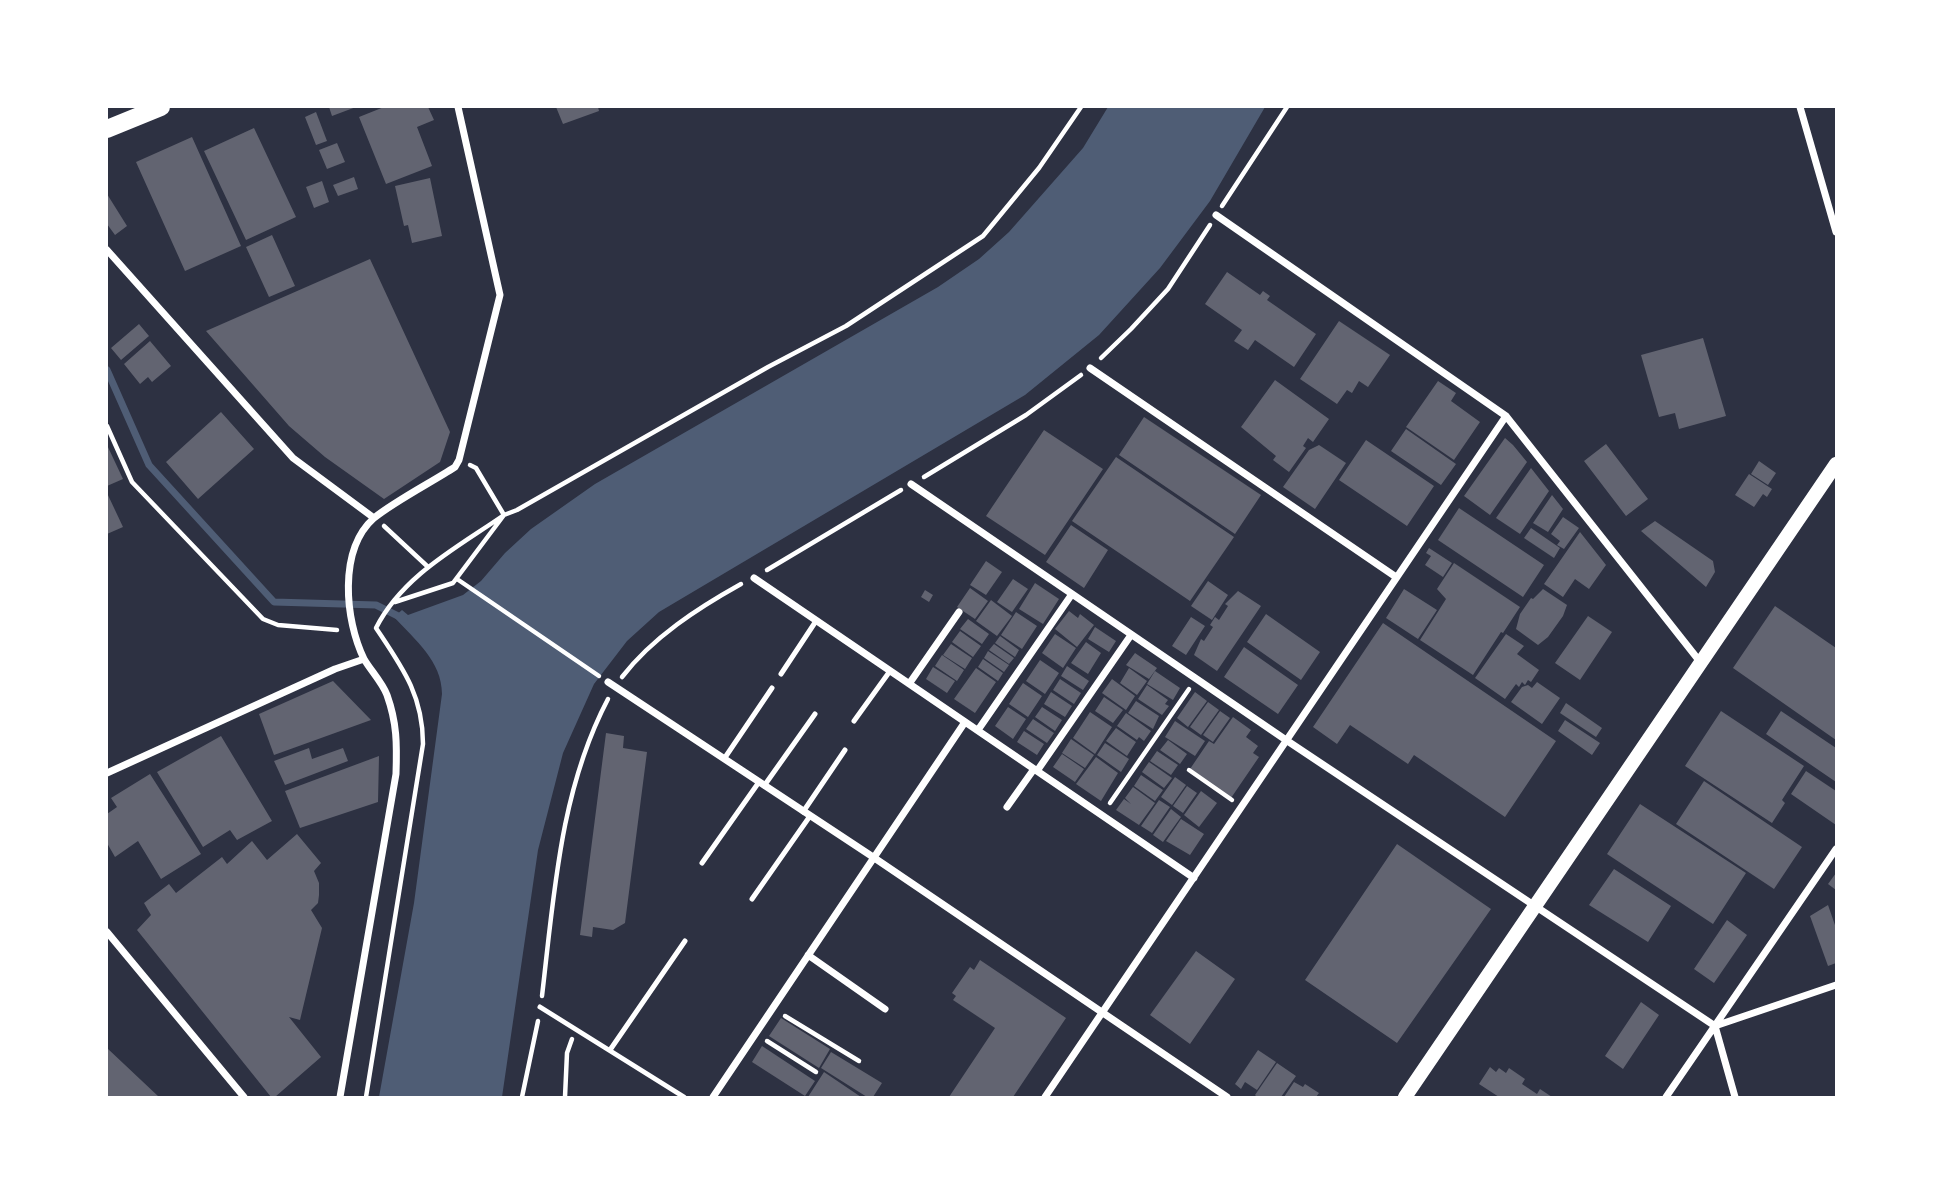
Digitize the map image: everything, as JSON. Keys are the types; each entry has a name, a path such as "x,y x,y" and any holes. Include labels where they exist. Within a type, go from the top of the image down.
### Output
{"main road":[{"path":"107,129 161,107"},
{"path":"1405,1097 1836,464"}],"street":[{"path":"340,1097 396,774 398,733 386,693 364,659 350,612 348,584 358,537 374,518 455,467 459,460 500,295 458,107"},
{"path":"1800,107 1836,232"},
{"path":"1216,215 1506,416 1701,663"},
{"path":"107,250 293,458 374,518"},
{"path":"1090,368 1396,577"},
{"path":"1045,1097 1506,416"},
{"path":"911,484 1196,680 1715,1026 1735,1097"},
{"path":"754,578 1194,878"},
{"path":"978,730 1072,594"},
{"path":"909,684 959,612"},
{"path":"1007,807 1130,635"},
{"path":"107,773 335,668 364,659"},
{"path":"611,684 873,857 1227,1097"},
{"path":"713,1097 965,722"},
{"path":"1666,1097 1836,849"},
{"path":"107,932 244,1097"},
{"path":"808,955 885,1009"},
{"path":"1715,1026 1836,985"}],"lane":[{"path":"781,674 816,621"},
{"path":"855,721 890,671"},
{"path":"724,759 772,688"},
{"path":"702,863 815,714"},
{"path":"752,899 845,751"},
{"path":"611,1050 685,941"},
{"path":"541,1007 684,1097"}],"path":[{"path":"366,1097 423,744 423,720 414,688 376,628 381,618 402,591 427,566 505,515 846,326 952,258 982,236 1038,168 1081,107"},
{"path":"522,1097 541,1007 567,811 580,761 611,684 661,637 708,603 1026,415 1090,368 1168,289 1287,107"},
{"path":"107,426 132,482 263,619 278,625 337,630"},
{"path":"459,460 476,468 505,515"},
{"path":"394,602 453,583 505,515"},
{"path":"374,518 427,566"},
{"path":"457,579 611,684"},
{"path":"1102,815 1196,680"},
{"path":"1189,770 1241,807"},
{"path":"772,1008 859,1061"},
{"path":"565,1097 567,1053 575,1028"},
{"path":"755,1033 817,1072"}],"water":[{"path":"1108,107 1265,107 1210,201 1160,268 1099,335 1025,395 659,612 627,641 594,684 563,753 538,850 502,1097 379,1097 414,903 442,694 441,682 432,661 394,617 402,610 408,615 463,595 481,581 505,553 531,529 595,484 938,287 979,259 1009,232 1083,148"}],"building":[{"path":"329,107 356,107 332,116"},
{"path":"384,107 428,107 434,120 417,127 432,166 386,184 359,117"},
{"path":"556,107 598,107 599,111 563,124"},
{"path":"316,112 327,141 316,145 305,117"},
{"path":"254,128 296,217 246,240 204,151"},
{"path":"192,137 241,246 185,271 136,162"},
{"path":"337,143 345,162 327,169 319,150"},
{"path":"354,177 358,189 338,196 333,185"},
{"path":"430,178 442,236 412,243 408,225 404,226 395,186"},
{"path":"322,181 329,202 314,208 306,187"},
{"path":"107,194 127,226 115,235 107,224"},
{"path":"272,235 295,286 269,297 246,247"},
{"path":"370,259 450,432 440,462 384,499 325,457 289,426 206,331"},
{"path":"1227,272 1260,295 1263,291 1270,296 1267,300 1316,334 1294,367 1255,340 1248,350 1234,341 1242,330 1205,304"},
{"path":"1339,321 1390,355 1368,387 1359,381 1352,393 1347,390 1337,404 1300,379"},
{"path":"139,324 149,336 121,360 111,348"},
{"path":"1703,338 1726,416 1679,429 1675,413 1659,417 1641,355"},
{"path":"150,341 171,366 152,382 148,377 140,384 124,364"},
{"path":"1275,380 1329,419 1313,442 1308,438 1303,446 1306,448 1289,472 1273,460 1276,456 1241,427"},
{"path":"1438,381 1456,393 1451,401 1480,422 1454,460 1406,427"},
{"path":"221,412 254,449 198,499 166,462"},
{"path":"1144,417 1261,495 1235,534 1119,455"},
{"path":"1406,429 1456,464 1441,485 1391,451"},
{"path":"1044,430 1103,469 1045,555 986,516"},
{"path":"1505,438 1527,462 1490,515 1464,496"},
{"path":"1366,440 1434,486 1407,526 1339,480"},
{"path":"1606,444 1648,499 1626,516 1584,461"},
{"path":"107,445 123,479 107,486"},
{"path":"1319,445 1346,463 1315,509 1283,487 1309,450"},
{"path":"1116,457 1234,537 1190,601 1072,521"},
{"path":"1759,461 1776,473 1768,485 1751,474"},
{"path":"1531,468 1549,491 1520,534 1496,518"},
{"path":"1749,474 1772,489 1767,497 1763,494 1754,507 1735,495"},
{"path":"107,493 123,527 107,534"},
{"path":"1552,495 1563,509 1548,532 1533,523"},
{"path":"1459,508 1544,565 1523,597 1438,540"},
{"path":"1563,517 1579,528 1564,549 1557,545 1560,541 1551,534"},
{"path":"1655,521 1713,561 1715,572 1706,587 1641,531"},
{"path":"1071,525 1108,550 1084,588 1046,562"},
{"path":"1531,528 1560,548 1554,558 1524,538"},
{"path":"1580,532 1606,565 1589,589 1575,579 1563,597 1544,584"},
{"path":"1429,548 1452,563 1443,577 1425,565 1431,556 1426,553"},
{"path":"986,561 1002,572 986,595 970,585"},
{"path":"1454,563 1520,607 1473,675 1420,640 1446,599 1437,589"},
{"path":"1013,579 1028,589 1012,612 997,602"},
{"path":"1208,581 1228,595 1212,620 1191,606"},
{"path":"1035,583 1059,599 1043,624 1019,609"},
{"path":"970,588 988,601 975,619 957,607"},
{"path":"1404,589 1437,610 1418,639 1386,618"},
{"path":"1543,589 1567,605 1563,616 1548,637 1538,645 1516,629 1520,614 1531,598"},
{"path":"925,590 933,595 929,602 921,597"},
{"path":"1238,591 1261,606 1217,671 1194,655 1201,639 1204,641 1213,627 1210,625 1215,617 1219,620 1228,606 1225,604"},
{"path":"991,600 1012,616 997,636 976,621"},
{"path":"1775,606 1836,648 1836,740 1733,668"},
{"path":"1069,611 1078,618 1080,614 1094,625 1077,647 1055,629"},
{"path":"1016,612 1037,626 1022,649 1001,635"},
{"path":"1266,614 1320,652 1301,680 1247,642"},
{"path":"1588,616 1612,632 1580,680 1555,663"},
{"path":"1191,617 1205,626 1186,655 1172,646"},
{"path":"968,619 989,634 982,644 960,629"},
{"path":"1383,623 1556,741 1505,817 1414,755 1408,764 1350,725 1337,744 1313,727"},
{"path":"1095,627 1116,641 1109,652 1088,639"},
{"path":"960,631 981,646 973,657 952,642"},
{"path":"1055,634 1076,648 1063,668 1042,653"},
{"path":"1506,634 1524,646 1517,654 1539,670 1531,682 1528,680 1525,685 1522,682 1519,687 1516,684 1505,699 1475,678"},
{"path":"1000,636 1019,650 1015,657 995,643"},
{"path":"1086,642 1101,653 1088,674 1071,663"},
{"path":"951,644 972,658 965,669 943,655"},
{"path":"994,644 1014,658 1009,664 989,650"},
{"path":"1244,647 1298,685 1278,714 1224,677"},
{"path":"988,651 1009,665 1004,672 984,658"},
{"path":"1135,653 1157,668 1149,679 1126,665"},
{"path":"942,655 964,670 957,681 935,666"},
{"path":"983,659 1003,673 998,681 978,667"},
{"path":"1040,660 1059,673 1045,694 1026,681"},
{"path":"1067,666 1089,681 1083,690 1061,676"},
{"path":"933,667 955,681 947,693 926,679"},
{"path":"976,668 996,682 975,713 954,699"},
{"path":"1129,668 1147,681 1137,695 1120,683"},
{"path":"1155,671 1180,688 1173,700 1147,684"},
{"path":"1060,679 1081,693 1074,704 1053,690"},
{"path":"1112,679 1135,696 1126,710 1102,693"},
{"path":"333,681 371,720 274,755 259,714"},
{"path":"1537,682 1560,698 1542,724 1511,702 1522,687 1528,685 1532,688"},
{"path":"1023,683 1042,696 1028,717 1009,704"},
{"path":"1147,685 1168,700 1165,704 1169,706 1162,715 1138,699"},
{"path":"1051,692 1072,706 1065,717 1044,704"},
{"path":"1195,692 1207,701 1188,727 1177,718"},
{"path":"1104,697 1123,710 1113,723 1095,711"},
{"path":"1136,701 1159,716 1153,729 1128,713"},
{"path":"1208,702 1219,710 1201,735 1190,727"},
{"path":"1566,703 1602,728 1596,737 1560,713"},
{"path":"1008,707 1026,719 1013,739 995,726"},
{"path":"1042,707 1062,720 1055,731 1035,717"},
{"path":"1220,711 1230,718 1213,742 1203,735"},
{"path":"1721,711 1804,766 1782,800 1785,803 1772,823 1685,766"},
{"path":"1781,711 1836,748 1836,782 1766,734"},
{"path":"1090,712 1112,727 1095,754 1073,738"},
{"path":"1126,713 1151,731 1144,741 1139,737 1137,740 1117,726"},
{"path":"1233,717 1251,730 1246,737 1258,746 1253,753 1259,757 1231,798 1190,769 1209,741 1214,744"},
{"path":"1033,719 1054,733 1047,743 1026,729"},
{"path":"1565,720 1600,743 1592,755 1558,731"},
{"path":"1175,721 1205,741 1195,756 1165,737"},
{"path":"1116,728 1136,742 1127,756 1106,741"},
{"path":"1024,731 1044,744 1037,755 1017,742"},
{"path":"606,733 624,736 623,748 647,752 625,923 613,930 593,927 592,937 580,935"},
{"path":"221,736 272,821 237,840 230,830 203,847 157,772"},
{"path":"1071,739 1094,755 1085,768 1062,753"},
{"path":"1168,740 1187,754 1180,764 1160,750"},
{"path":"1105,743 1129,759 1121,772 1097,755"},
{"path":"309,748 312,759 343,748 348,761 285,785 274,761"},
{"path":"1157,751 1178,765 1171,775 1150,761"},
{"path":"1062,754 1084,769 1075,782 1053,767"},
{"path":"379,756 378,802 300,828 285,791"},
{"path":"1096,757 1118,773 1101,801 1076,784"},
{"path":"1149,762 1172,778 1164,788 1142,772"},
{"path":"1806,771 1836,791 1836,825 1791,794"},
{"path":"150,774 201,854 161,879 138,841 115,857 107,843 107,814 117,807 111,798"},
{"path":"1141,775 1163,790 1155,801 1134,786"},
{"path":"1175,777 1186,785 1172,805 1161,797"},
{"path":"1704,781 1802,847 1774,889 1676,824"},
{"path":"1187,786 1197,793 1183,813 1173,806"},
{"path":"1133,787 1155,803 1139,825 1116,810 1124,799 1131,804 1125,798"},
{"path":"1201,791 1217,803 1199,827 1184,815"},
{"path":"1159,800 1170,807 1152,833 1141,826"},
{"path":"1640,804 1746,873 1713,924 1607,854"},
{"path":"1171,809 1181,817 1163,842 1153,835"},
{"path":"1181,819 1204,834 1190,855 1166,841"},
{"path":"297,834 321,863 314,871 319,883 318,903 311,910 322,928 300,1020 289,1017 321,1057 275,1097 271,1097 137,930 151,915 144,903 169,884 176,893 222,857 227,864 252,841 267,860"},
{"path":"1397,844 1491,909 1397,1043 1305,980"},
{"path":"1614,869 1671,906 1648,942 1589,905"},
{"path":"1836,873 1836,890 1828,884"},
{"path":"1828,905 1836,928 1836,963 1828,966 1810,916"},
{"path":"1727,920 1747,935 1714,983 1694,969"},
{"path":"1196,951 1235,979 1190,1044 1150,1015"},
{"path":"980,960 1066,1018 1013,1097 949,1097 995,1028 953,1000 956,996 952,993 970,967 974,970"},
{"path":"1641,1002 1659,1015 1623,1069 1605,1056"},
{"path":"781,1018 830,1049 819,1068 769,1036"},
{"path":"762,1046 815,1081 805,1096 752,1062"},
{"path":"107,1048 159,1097 107,1097"},
{"path":"1258,1050 1276,1062 1257,1090 1245,1082 1241,1089 1235,1084"},
{"path":"831,1052 882,1083 873,1097 867,1097 821,1068"},
{"path":"1277,1063 1296,1076 1281,1097 1257,1097 1255,1095"},
{"path":"1490,1067 1496,1072 1499,1068 1506,1073 1509,1068 1525,1079 1522,1084 1537,1094 1540,1089 1552,1097 1499,1097 1479,1084"},
{"path":"824,1072 861,1097 808,1097"},
{"path":"1294,1082 1303,1087 1305,1084 1319,1093 1316,1097 1284,1097"}],"waterway":[{"path":"107,370 149,465 274,602 376,605 404,619"}]}
